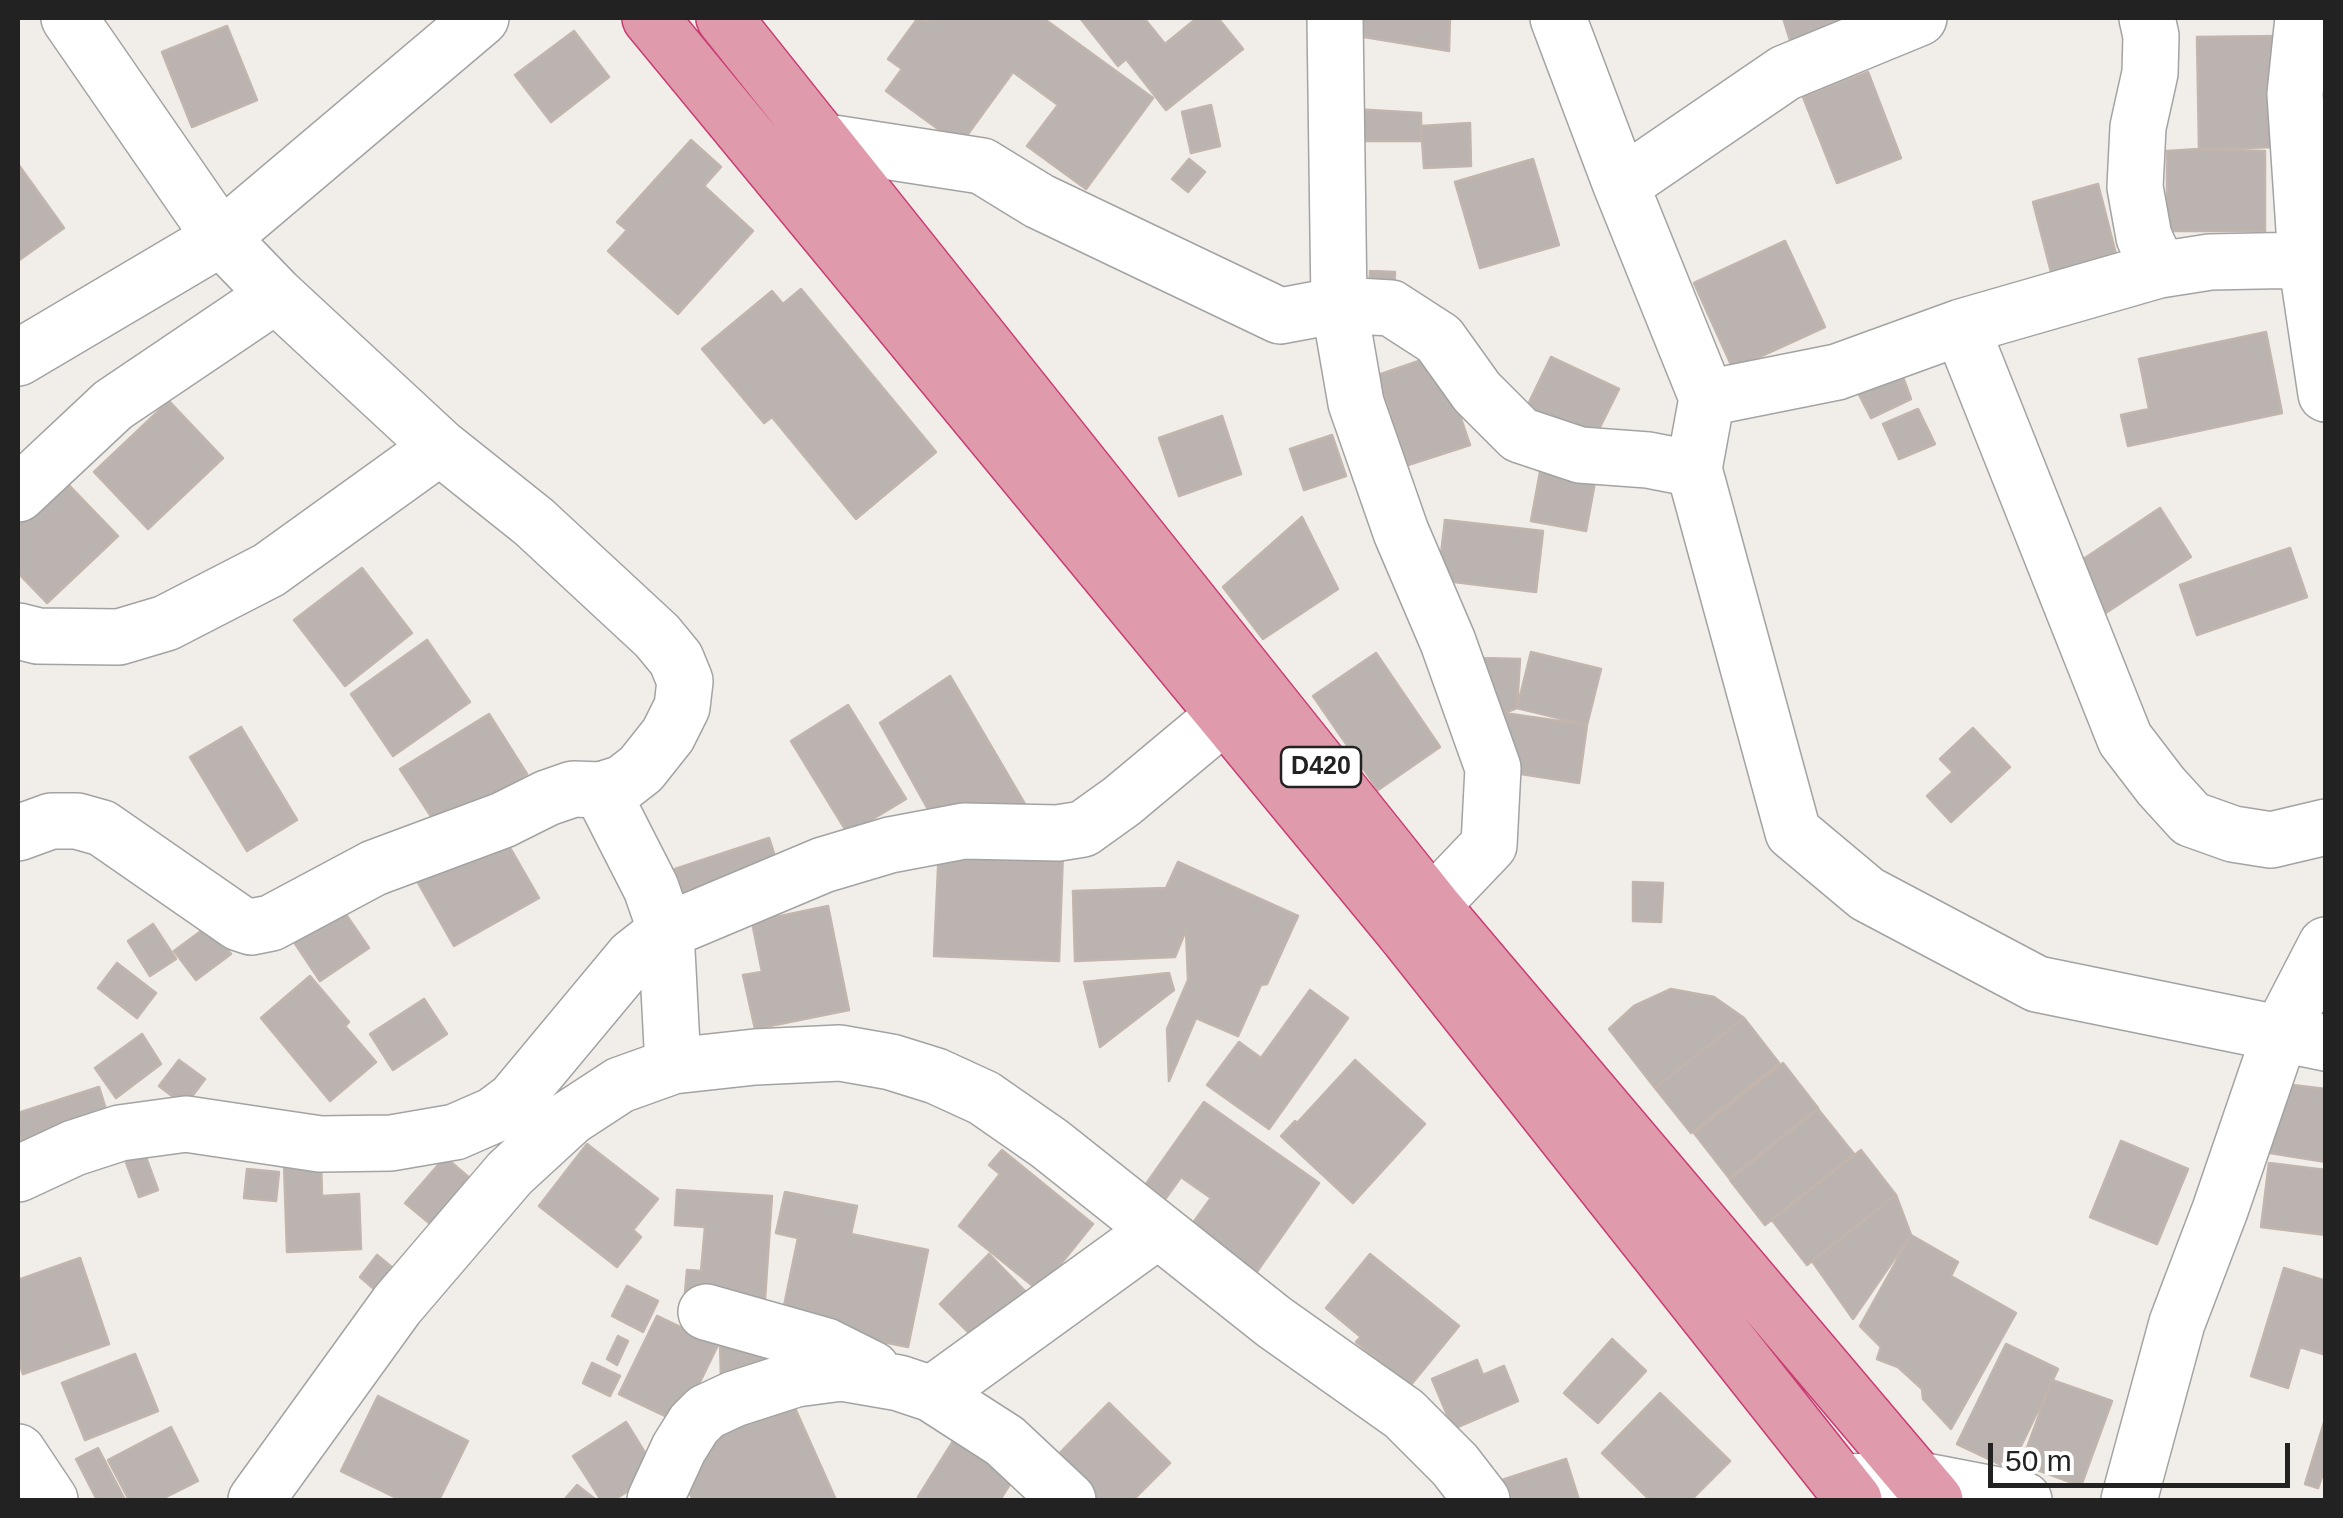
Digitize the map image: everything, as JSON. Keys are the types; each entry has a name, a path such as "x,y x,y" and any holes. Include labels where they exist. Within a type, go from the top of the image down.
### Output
{"highway":[{"name":"D420","path":"650,18 1225,715 1419,920 1928,1490"},
{"name":"D420","path":"724,18 1419,920 1847,1491"}],"street":[{"path":"18,832 51,821 102,828 238,923 250,927 271,923 374,868 503,820 547,798 573,789 601,790 624,783 641,769 668,735 682,706 684,681 676,659 657,636 534,522 440,447 276,295 221,238 69,18"},
{"path":"18,358 221,238 481,18"},
{"path":"1334,18 1338,306 1356,403 1401,532 1448,642 1493,768 1489,846 1419,920"},
{"path":"1558,18 1706,398 1694,469 1793,832 1867,894 2037,984 2303,1037"},
{"path":"1620,185 1785,73 1920,18"},
{"path":"2147,18 2151,36 2150,73 2138,127 2135,187 2144,237 2160,270"},
{"path":"2302,18 2296,94 2306,260 2326,394"},
{"path":"766,157 820,141 982,166 1039,200 1280,316 1338,306 1391,308 1439,339 1477,392 1520,435 1580,456 1648,460 1694,469"},
{"path":"1706,398 1837,372 1961,327 2160,270 2210,262 2306,260"},
{"path":"18,494 113,405 276,295"},
{"path":"1961,327 2125,739 2192,818 2233,834 2271,840 2326,827"},
{"path":"18,631 38,636 119,638 166,624 269,570 440,447"},
{"path":"18,1174 74,1148 120,1133 186,1124 320,1144 391,1143 455,1132 494,1115 514,1100 632,958 666,931 823,865 890,845 964,831 1058,832 1083,828 1122,801 1225,715"},
{"path":"601,790 651,888 666,931 673,1066"},
{"path":"2129,1500 2177,1323 2220,1210 2303,1037 2326,945"},
{"path":"256,1500 397,1305 510,1173 572,1117 620,1085 673,1066 840,1053 891,1062 936,1076 984,1098 1050,1144 1274,1322 1404,1414 1455,1464 1482,1500"},
{"path":"655,1500 679,1448 706,1412 796,1379 841,1373 915,1388 1157,1231"},
{"path":"706,1312 826,1346 915,1388 1006,1441 1045,1493"},
{"path":"18,1452 50,1500"},
{"path":"1847,1491 1928,1490 2024,1500"}],"building":[{"path":"918,18 927,22 931,18 1043,18 1153,98 1086,189 1027,146 1058,105 1013,72 960,145 886,91 902,69 888,59"},
{"path":"1080,18 1144,18 1165,44 1197,18 1218,18 1243,49 1166,110 1126,59 1118,66"},
{"path":"1351,18 1450,18 1449,51 1352,35"},
{"path":"1783,18 1888,18 1793,50"},
{"path":"227,26 257,100 192,127 162,52"},
{"path":"574,31 609,77 551,122 515,75"},
{"path":"2280,36 2281,147 2199,149 2197,37"},
{"path":"1868,72 1901,158 1837,183 1803,97"},
{"path":"1211,105 1220,146 1191,153 1182,112"},
{"path":"1353,109 1421,113 1421,141 1353,141"},
{"path":"1470,123 1471,166 1424,168 1421,126"},
{"path":"691,140 721,167 704,186 753,231 678,314 608,251 627,230 617,222"},
{"path":"2167,151 2265,151 2265,231 2167,231"},
{"path":"1189,159 1205,172 1188,192 1172,179"},
{"path":"1533,159 1559,245 1480,268 1455,182"},
{"path":"18,164 64,228 18,261"},
{"path":"2098,184 2118,262 2053,280 2033,202"},
{"path":"1785,241 1825,327 1733,369 1694,283"},
{"path":"1370,271 1395,272 1394,294 1369,293"},
{"path":"801,289 936,452 856,519 772,417 764,423 702,349 772,291 783,304"},
{"path":"2266,332 2282,413 2128,446 2121,415 2149,409 2139,359"},
{"path":"1439,354 1470,445 1408,465 1378,375"},
{"path":"1551,357 1619,389 1589,449 1522,417"},
{"path":"1900,369 1911,399 1871,418 1853,383"},
{"path":"169,401 223,458 148,529 94,472"},
{"path":"1918,409 1935,444 1899,459 1883,424"},
{"path":"1222,416 1241,474 1179,496 1159,438"},
{"path":"1332,435 1346,476 1304,490 1290,449"},
{"path":"1540,472 1595,482 1586,531 1531,521"},
{"path":"64,480 118,536 47,603 18,573 18,525"},
{"path":"2160,508 2191,557 2095,620 2064,572"},
{"path":"1302,517 1338,589 1263,639 1223,587"},
{"path":"1445,520 1543,531 1536,592 1438,580"},
{"path":"2290,548 2307,597 2197,635 2180,585"},
{"path":"362,568 412,633 345,686 294,620"},
{"path":"427,640 470,702 393,756 351,694"},
{"path":"1531,652 1601,669 1587,725 1517,708"},
{"path":"1376,653 1440,747 1378,790 1313,696"},
{"path":"1480,658 1520,659 1517,708 1504,713 1478,705"},
{"path":"950,676 1029,811 935,822 880,723"},
{"path":"848,705 906,799 848,834 791,741"},
{"path":"1504,713 1587,725 1579,783 1495,770"},
{"path":"489,714 527,774 440,830 400,769"},
{"path":"241,727 297,820 247,851 190,757"},
{"path":"1973,728 2010,767 1951,822 1927,796 1953,772 1940,759"},
{"path":"501,832 539,898 454,946 417,881"},
{"path":"769,838 780,872 686,904 675,869"},
{"path":"939,847 1063,852 1059,961 934,956"},
{"path":"1178,862 1298,916 1238,1036 1196,1018 1169,1081 1167,1029 1188,980 1186,930 1175,957 1075,961 1073,891 1166,888"},
{"path":"1633,882 1663,883 1661,922 1633,921"},
{"path":"338,903 369,948 320,981 290,936"},
{"path":"828,906 849,1010 755,1029 743,975 762,972 752,922"},
{"path":"153,924 176,959 150,976 128,941"},
{"path":"209,925 231,954 196,980 174,951"},
{"path":"117,963 156,993 137,1018 98,988"},
{"path":"1169,973 1174,990 1100,1047 1084,982"},
{"path":"310,976 376,1062 330,1101 261,1018"},
{"path":"1671,989 1714,997 1744,1018 1655,1088 1609,1029 1634,1006"},
{"path":"1310,990 1348,1018 1269,1129 1207,1085 1239,1042 1261,1058"},
{"path":"424,999 447,1034 393,1070 370,1034"},
{"path":"1744,1018 1779,1063 1691,1133 1655,1088"},
{"path":"142,1034 161,1064 116,1098 95,1068"},
{"path":"179,1060 205,1079 185,1106 159,1086"},
{"path":"1355,1060 1425,1124 1353,1203 1281,1136"},
{"path":"1783,1063 1818,1108 1729,1178 1694,1133"},
{"path":"2276,1083 2326,1089 2326,1162 2270,1153"},
{"path":"99,1087 109,1119 23,1147 18,1113"},
{"path":"1204,1102 1319,1183 1256,1273 1190,1227 1211,1198 1181,1177 1166,1198 1146,1184"},
{"path":"1818,1109 1854,1154 1765,1225 1730,1180"},
{"path":"140,1141 158,1190 139,1197 121,1149"},
{"path":"2121,1141 2188,1169 2157,1244 2090,1217"},
{"path":"587,1144 658,1199 633,1230 641,1237 617,1267 539,1206"},
{"path":"1002,1150 1093,1224 1039,1291 959,1226 1000,1174 989,1165"},
{"path":"1861,1150 1896,1195 1807,1265 1772,1220"},
{"path":"445,1157 479,1186 440,1232 405,1203"},
{"path":"321,1163 322,1196 359,1194 361,1249 287,1252 284,1164"},
{"path":"2269,1163 2326,1170 2326,1235 2261,1227"},
{"path":"247,1169 279,1172 276,1201 244,1198"},
{"path":"677,1190 772,1196 765,1299 685,1293 687,1270 701,1271 705,1227 675,1225"},
{"path":"785,1192 857,1206 851,1234 928,1250 908,1347 838,1333 783,1311 798,1238 776,1233"},
{"path":"1896,1195 1911,1235 1853,1319 1812,1261"},
{"path":"1911,1235 1958,1262 1951,1276 2016,1313 1951,1429 1923,1399 1922,1389 1898,1367 1877,1359 1881,1347 1860,1326"},
{"path":"989,1254 1027,1293 978,1342 940,1304"},
{"path":"1370,1254 1459,1326 1410,1386 1356,1342 1361,1337 1326,1308"},
{"path":"377,1255 399,1273 381,1295 360,1277"},
{"path":"80,1258 109,1344 23,1374 18,1359 18,1280"},
{"path":"2284,1268 2326,1281 2326,1355 2300,1347 2288,1388 2251,1376"},
{"path":"627,1286 658,1301 643,1332 612,1316"},
{"path":"657,1316 718,1345 680,1423 619,1394"},
{"path":"618,1336 628,1341 617,1365 607,1359"},
{"path":"1612,1339 1646,1371 1598,1423 1564,1393"},
{"path":"790,1340 791,1377 721,1379 720,1342"},
{"path":"2006,1344 2058,1369 2010,1469 1957,1444"},
{"path":"135,1354 158,1411 85,1440 62,1383"},
{"path":"1477,1360 1483,1375 1504,1366 1518,1401 1453,1429 1432,1379"},
{"path":"592,1363 620,1376 610,1396 583,1383"},
{"path":"2052,1380 2112,1401 2081,1486 2021,1464"},
{"path":"786,1388 836,1500 693,1500 679,1471 690,1432"},
{"path":"1660,1393 1730,1461 1691,1500 1650,1500 1602,1453"},
{"path":"378,1396 468,1441 439,1500 401,1500 341,1471"},
{"path":"1109,1403 1170,1463 1133,1500 1093,1500 1053,1460"},
{"path":"2326,1416 2326,1465 2318,1488 2305,1484"},
{"path":"626,1422 657,1472 614,1500 601,1500 573,1456"},
{"path":"171,1427 198,1481 160,1500 129,1500 108,1460"},
{"path":"962,1427 1022,1465 1000,1500 923,1500 918,1497"},
{"path":"98,1448 125,1500 97,1500 76,1459"},
{"path":"1566,1459 1579,1500 1509,1500 1502,1480"},
{"path":"577,1485 596,1500 564,1500"}]}
